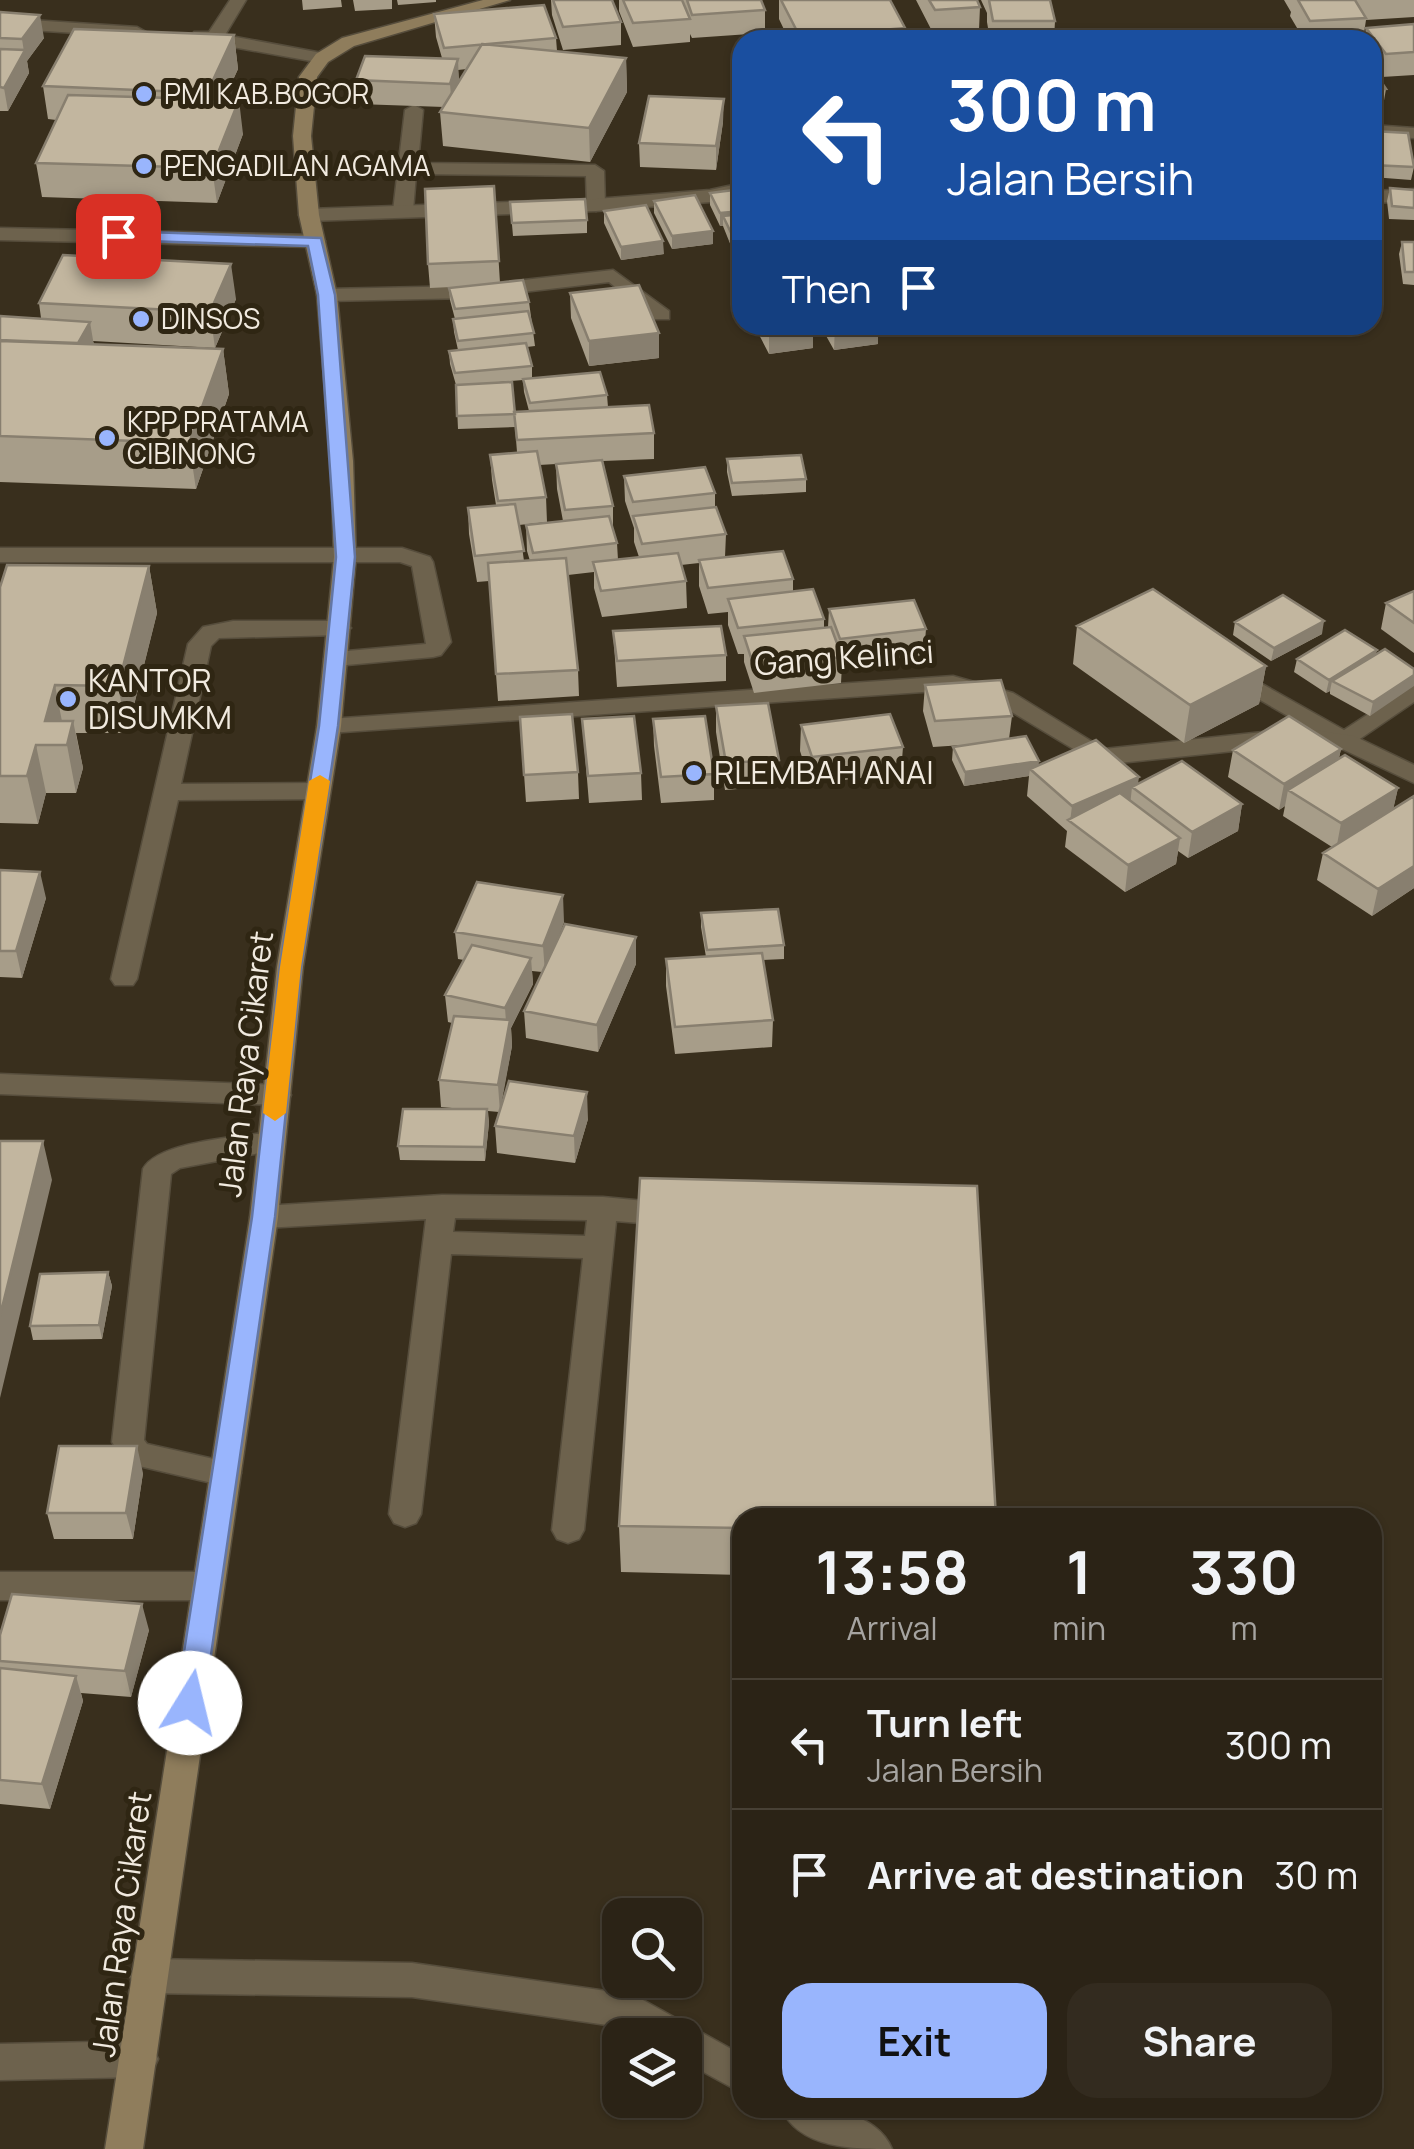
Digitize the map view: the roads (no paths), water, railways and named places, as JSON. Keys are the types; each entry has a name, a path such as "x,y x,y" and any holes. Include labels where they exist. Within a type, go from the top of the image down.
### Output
{"main road":[{"path":"322,58 348,42 385,29 502,0"},
{"name":"Jalan Raya Cikaret","path":"124,2149 264,1217 290,967 328,726 346,557 326,295 312,228 302,136 308,77 322,58"}],"street":[{"path":"215,38 238,0"},
{"path":"0,23 149,33"},
{"path":"182,35 322,58"},
{"path":"403,211 414,110"},
{"path":"1382,131 1414,133"},
{"path":"408,168 595,172 596,204"},
{"path":"0,234 312,228 403,211 596,204 732,191"},
{"path":"1382,197 1414,195"},
{"path":"326,295 470,292 613,276 662,315"},
{"path":"0,555 402,556 422,562 438,642 433,650 336,659"},
{"path":"124,980 200,644 211,632 233,628 339,628"},
{"name":"Gang Kelinci","path":"1214,664 1345,741 1414,775"},
{"name":"Gang Kelinci","path":"328,726 954,683 1005,698 1100,756 1269,737 1345,741"},
{"path":"1345,741 1414,691"},
{"path":"167,792 318,791"},
{"path":"0,1084 277,1095"},
{"path":"225,1473 137,1454 128,1442 157,1169 174,1159 272,1142"},
{"path":"264,1217 442,1206 603,1208 702,1217"},
{"path":"405,1514 442,1206"},
{"path":"568,1530 603,1208"},
{"path":"438,1243 599,1247"},
{"path":"0,1586 208,1586"},
{"path":"148,1976 412,1980 634,2012 644,2018"},
{"path":"702,2052 732,2068"},
{"path":"0,2062 139,2059"},
{"path":"818,2118 873,2149"}],"place":[{"name":"PMI KAB.BOGOR","path":"144,94"},
{"name":"PENGADILAN AGAMA","path":"144,166"},
{"name":"DINSOS","path":"141,319"},
{"name":"KPP PRATAMA CIBINONG","path":"107,438"},
{"name":"KANTOR DISUMKM","path":"68,699"},
{"name":"RLEMBAH ANAI","path":"694,773"}]}
